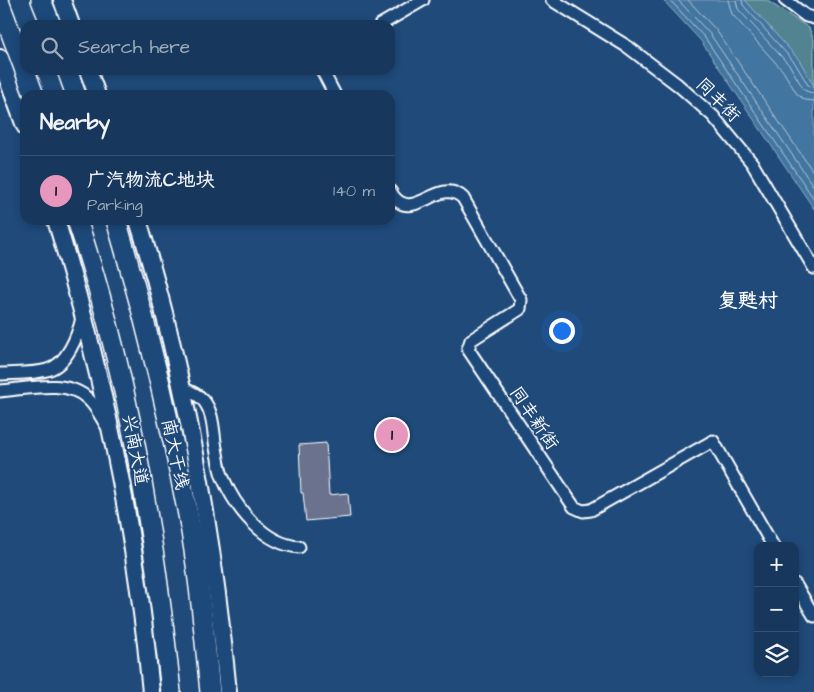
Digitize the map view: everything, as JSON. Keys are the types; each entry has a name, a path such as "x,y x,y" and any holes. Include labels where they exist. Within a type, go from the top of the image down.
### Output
{"highway":[{"path":"42,0 49,20"},
{"path":"0,4 20,58"},
{"path":"27,75 32,90"},
{"path":"69,75 74,90"},
{"name":"南大干线","path":"78,225 105,316 142,476 155,557 171,692"},
{"name":"南大干线","path":"117,225 156,366 189,516 201,600 210,692"}],"main road":[{"path":"62,0 69,20"},
{"path":"0,58 20,112"},
{"path":"90,75 95,90"},
{"name":"兴南大道","path":"57,225 83,314 112,434 133,544 151,692"},
{"path":"139,225 161,302 204,498 218,596 228,692"}],"street":[{"path":"389,20 423,0"},
{"name":"同丰街","path":"552,0 628,47 678,85 713,116 752,163 814,268"},
{"path":"785,0 806,16 814,18"},
{"path":"325,75 332,90"},
{"name":"同丰新街","path":"395,199 405,205 415,204 447,190 456,191 463,198 521,300 520,309 471,340 468,349 574,507 583,511 591,510 713,441 771,542"},
{"path":"0,374 48,370 71,349 78,335 83,314"},
{"path":"0,390 58,387 74,390 88,398 112,434"},
{"path":"180,387 203,400 210,413 222,478 238,505 256,527 274,540 288,546 299,547"},
{"path":"797,587 814,616"}],"green space":[{"path":"745,0 766,0 809,28 814,40 814,86 799,60"}],"water":[{"path":"663,0 745,0 799,60 814,86 814,209 701,41"}],"building":[{"path":"326,443 329,495 348,493 350,517 306,521 303,493 301,493 299,445"}],"place":[{"name":"广汽物流C地块","path":"392,435"}],"district":[{"name":"复甦村","path":"748,301"}]}
